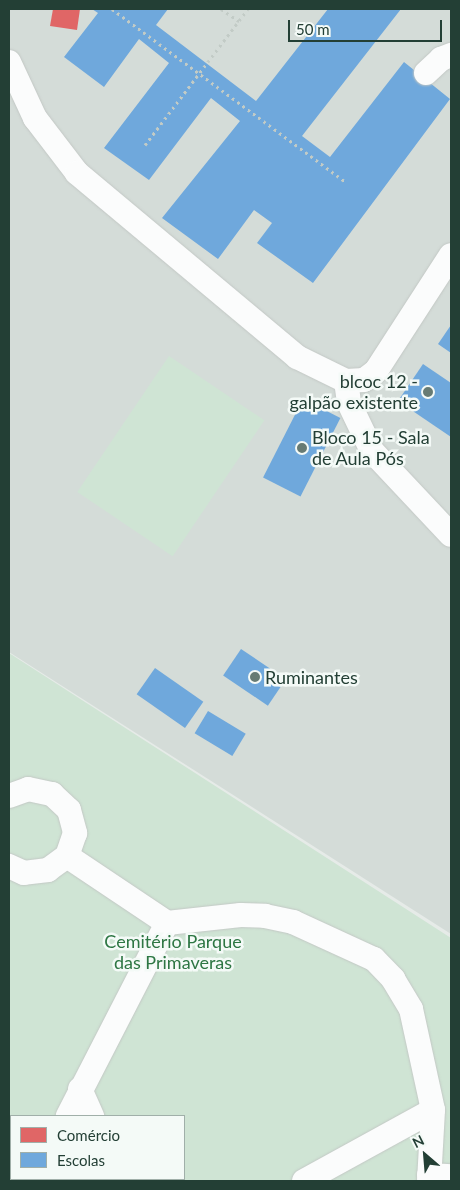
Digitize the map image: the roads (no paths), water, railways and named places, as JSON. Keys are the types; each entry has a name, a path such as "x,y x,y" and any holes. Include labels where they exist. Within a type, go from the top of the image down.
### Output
{"lane":[{"path":"426,73 441,59 451,55"},
{"path":"9,62 35,118 77,174 297,357 346,381 364,380 376,372 451,255"},
{"path":"346,381 349,403 372,451 451,535"},
{"path":"9,796 28,789 40,790 62,801 69,810 74,827 72,845 67,856 58,864 36,873 24,873 9,866"},
{"path":"67,856 167,923 241,915 265,916 293,922 374,959 393,979 411,1009 433,1110 436,1177"},
{"path":"68,1115 80,1089 167,923"},
{"path":"80,1089 92,1115"},
{"path":"304,1181 433,1110"}],"place":[{"name":"blcoc 12 - galpão existente","path":"428,392"},
{"name":"Bloco 15 - Sala de Aula Pós","path":"302,448"},
{"name":"Ruminantes","path":"255,677"}],"park label":[{"name":"Cemitério Parque das Primaveras","path":"173,952"}]}
